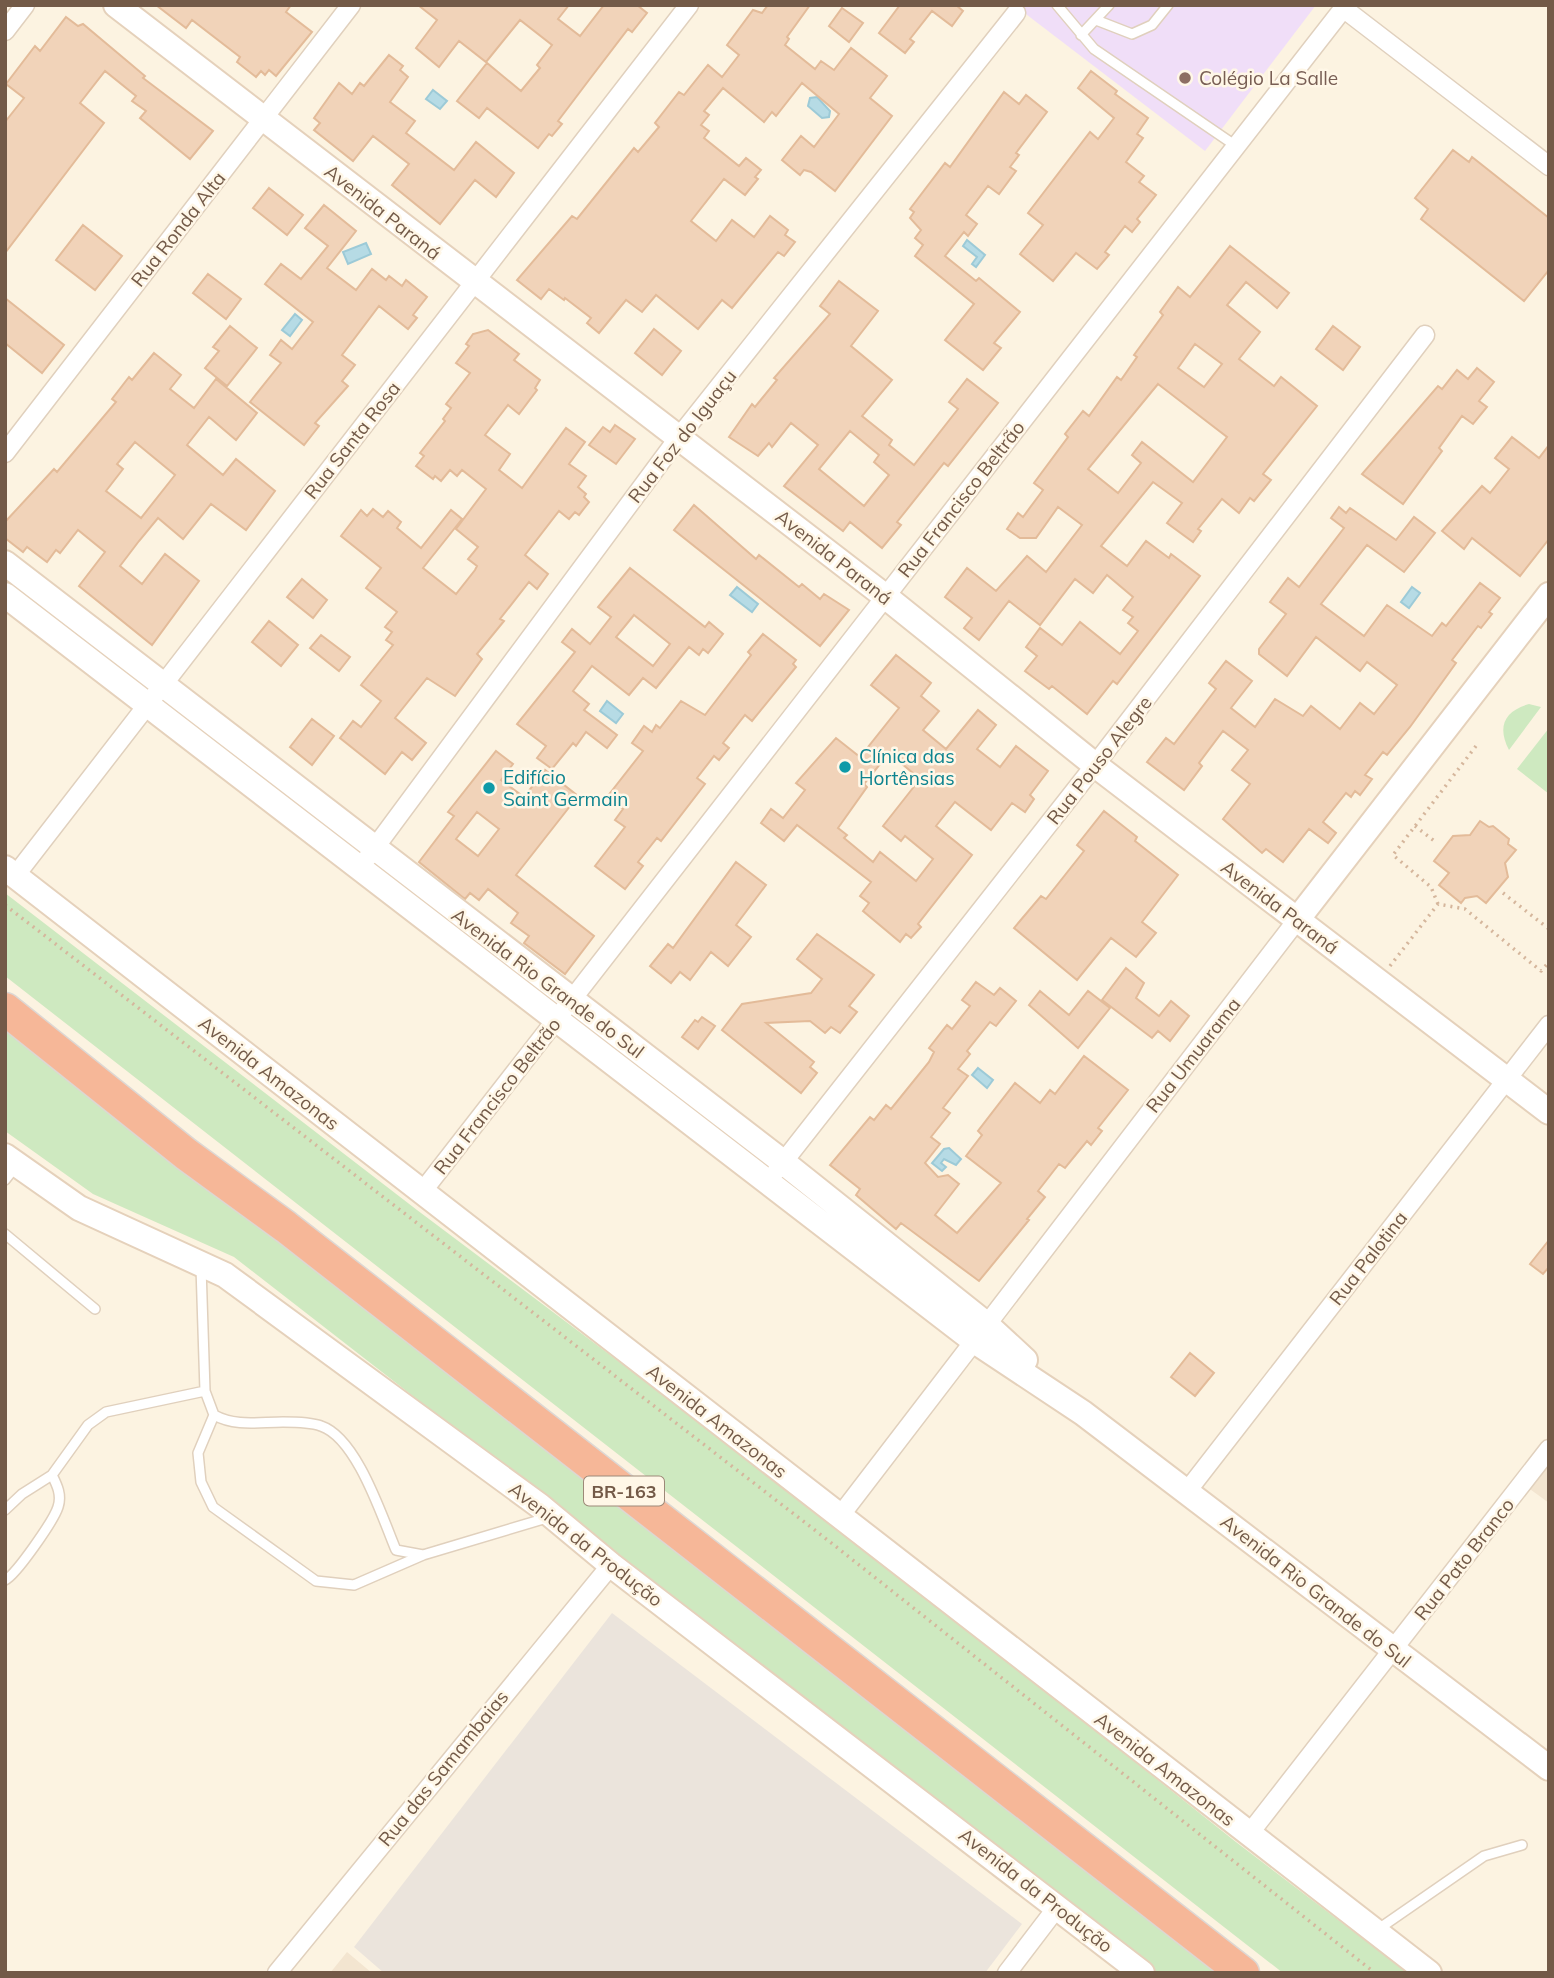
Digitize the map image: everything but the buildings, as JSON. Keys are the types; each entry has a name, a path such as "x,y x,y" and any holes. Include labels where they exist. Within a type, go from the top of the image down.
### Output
{"highway":[{"name":"BR-163","path":"5,1009 186,1154 286,1227 1242,1973"}],"street":[{"path":"5,31 25,5"},
{"name":"Avenida Paraná","path":"116,5 474,283 886,597 1095,765 1549,1112"},
{"name":"Rua Ronda Alta","path":"5,453 351,5"},
{"name":"Rua Santa Rosa","path":"10,872 155,695 689,5"},
{"path":"1344,7 1549,166"},
{"name":"Rua Francisco Beltrão","path":"422,1192 1344,7"},
{"name":"Rua Foz do Iguaçu","path":"367,858 679,437 1018,9"},
{"name":"Rua Pouso Alegre","path":"776,1172 1095,765 1425,335"},
{"name":"Avenida Rio Grande do Sul","path":"5,563 155,695 776,1172 1083,1413 1188,1490 1392,1651 1549,1768"},
{"name":"Avenida Rio Grande do Sul","path":"5,595 155,695"},
{"name":"Rua Umuarama","path":"840,1516 1549,595"},
{"name":"Avenida Amazonas","path":"10,872 1429,1973"},
{"name":"Rua Palotina","path":"1188,1490 1549,1025"},
{"name":"Avenida da Produção","path":"9,1167 79,1209 225,1275 552,1516 611,1565 1142,1973"},
{"name":"Rua Pato Branco","path":"1249,1834 1549,1449"},
{"name":"Rua das Samambaias","path":"277,1973 611,1565"},
{"path":"1007,1973 1058,1906"}],"lane":[{"path":"1057,5 1080,35 1147,88 1236,146"},
{"path":"1080,35 1109,5"},
{"path":"1096,20 1132,34 1152,25 1168,5"},
{"path":"5,1234 95,1309"},
{"path":"201,1262 205,1391 214,1415 229,1423 292,1422 323,1426 346,1444 373,1494 396,1550 423,1555"},
{"path":"5,1510 22,1494 52,1475 88,1425 106,1412 205,1391"},
{"path":"214,1415 198,1453 201,1482 213,1507 316,1581 355,1584 423,1555 552,1516"},
{"path":"5,1580 19,1566 58,1508 60,1491 52,1475"},
{"path":"1376,1931 1484,1856 1522,1845"}],"path":[{"path":"1438,904 1432,887 1393,855 1476,746"},
{"path":"1415,826 1437,843"},
{"path":"1503,893 1549,929"},
{"path":"1438,904 1465,909 1541,971 1549,962"},
{"path":"1378,982 1438,904"},
{"path":"5,905 835,1546 1375,1973"}],"shaded area":[{"name":"Colégio La Salle","path":"1014,5 1316,5 1205,151"},
{"path":"1549,1451 1549,1503 1523,1484"},
{"path":"612,1613 1022,1924 985,1973 384,1973 354,1947"},
{"path":"347,1952 372,1973 330,1973"}],"green space":[{"path":"1529,704 1541,707 1509,750 1505,742 1505,721 1514,711"},
{"path":"1549,728 1549,794 1517,769"},
{"path":"5,893 417,1210 834,1523 1236,1842 1408,1973 1283,1973 5,976"},
{"path":"5,1028 1225,1973 1155,1973 234,1257 93,1194 5,1131"}],"water":[{"path":"433,90 447,101 440,109 426,99"},
{"path":"817,97 830,111 829,117 822,118 808,106 810,98"},
{"path":"967,240 985,255 976,267 972,264 977,257 963,246"},
{"path":"366,243 371,254 348,264 343,252"},
{"path":"295,314 302,320 290,336 282,330"},
{"path":"737,587 758,604 752,612 730,595"},
{"path":"1412,587 1420,593 1409,608 1401,602"},
{"path":"607,701 623,714 616,723 600,711"},
{"path":"978,1068 993,1080 987,1088 972,1075"},
{"path":"949,1148 961,1159 956,1165 944,1159 941,1163 946,1167 942,1171 932,1163 944,1149"}],"place":[{"name":"Colégio La Salle","path":"1185,78"},
{"name":"Clínica das Hortênsias","path":"845,767"},
{"name":"Edifício Saint Germain","path":"489,788"}]}
